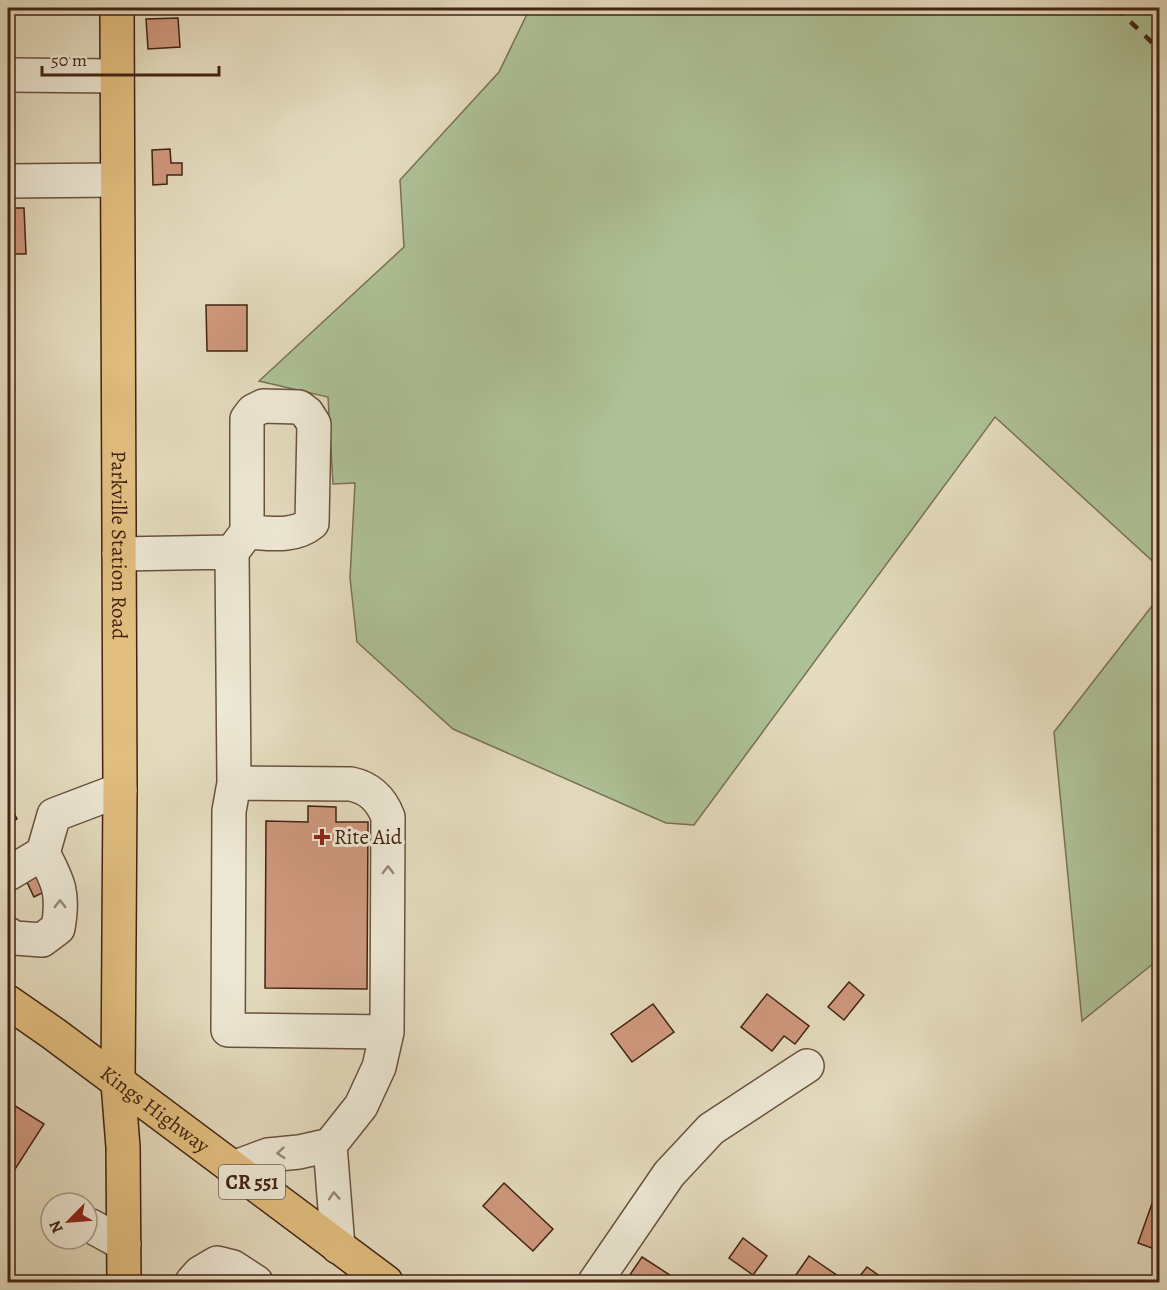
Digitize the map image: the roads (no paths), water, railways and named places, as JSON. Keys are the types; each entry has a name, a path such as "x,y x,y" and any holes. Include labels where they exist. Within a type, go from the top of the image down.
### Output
{"main road":[{"name":"Parkville Station Road","path":"117,8 120,790 118,1083 123,1147 124,1282"},
{"name":"Kings Highway","path":"8,1002 338,1247 367,1277"}],"lane":[{"path":"8,75 117,76"},
{"path":"8,181 117,180"},
{"path":"119,554 240,542 234,783 229,812 228,1030 387,1032"},
{"path":"233,1168 267,1155 299,1152 330,1145 361,1106 379,1067 387,1032 388,929 388,817 381,803 371,792 358,785 347,784 234,783"},
{"path":"8,934 15,938 42,940 58,927 62,907 60,888 43,853 54,815 120,790"},
{"path":"8,874 43,853"},
{"path":"595,1282 669,1174 711,1129 807,1066"},
{"path":"330,1145 338,1247"},
{"path":"99,1231 124,1244"},
{"path":"192,1282 200,1272 217,1263 233,1267 256,1282"}],"railway":[{"path":"1116,8 1160,50"}],"place":[{"name":"Rite Aid","path":"322,837"}]}
